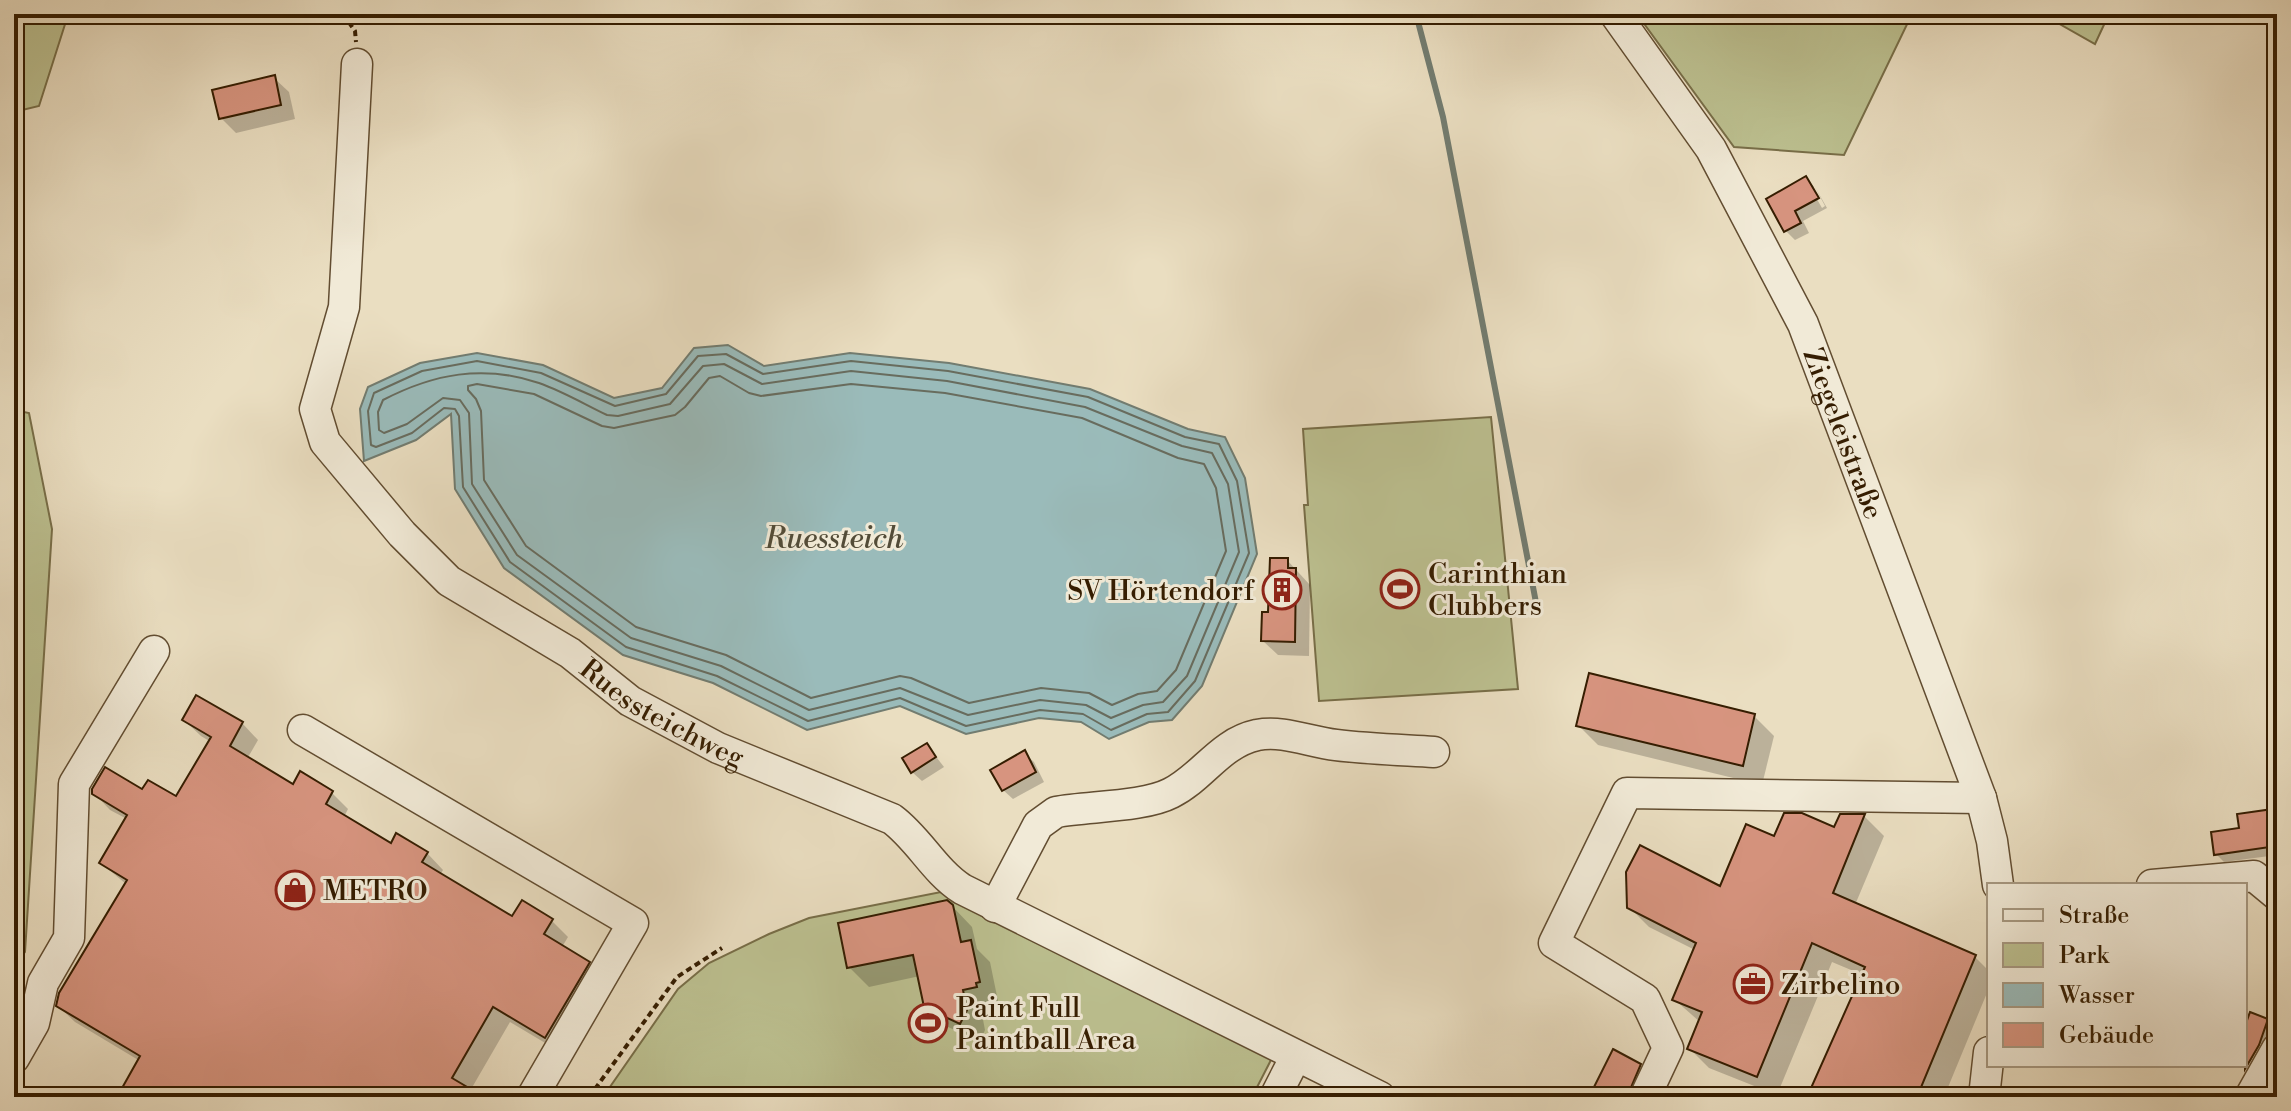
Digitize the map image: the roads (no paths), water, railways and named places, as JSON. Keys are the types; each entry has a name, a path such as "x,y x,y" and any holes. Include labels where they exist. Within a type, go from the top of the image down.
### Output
{"street":[{"name":"Ziegeleistraße","path":"1615,14 1711,149 1803,324 1981,798 2007,883"},
{"name":"Ruessteichweg","path":"357,64 344,307 315,409 325,442 402,534 449,581 570,653 630,701 718,748 892,819 906,830 950,882 1380,1097"},
{"path":"14,1058 34,1023 43,983 69,938 74,784 154,651"},
{"path":"303,730 633,923 532,1097"},
{"path":"995,907 1038,825 1046,818 1056,812 1167,795 1188,784 1220,752 1240,740 1278,733 1334,745 1434,752"},
{"path":"1645,1097 1668,1048 1645,999 1554,943 1627,793 1981,798"},
{"path":"2169,883 2265,872 2277,895"},
{"path":"2250,1097 2277,1049"},
{"path":"1275,1097 1296,1056"},
{"path":"1984,1097 1987,1067"}],"water":[{"name":"Ruessteich","path":"728,345 764,366 850,353 949,363 1090,389 1188,429 1225,437 1245,478 1257,554 1202,686 1172,720 1149,722 1109,739 1081,722 1039,718 966,734 900,706 807,730 713,683 623,655 504,568 455,489 451,414 416,440 364,461 360,409 368,387 420,363 477,353 543,365 614,398 662,388 694,348"}],"waterway":[{"path":"1416,14 1443,117 1538,613"}],"place":[{"name":"Carinthian Clubbers","path":"1400,589"},
{"name":"SV Hörtendorf","path":"1282,590"},
{"name":"METRO","path":"295,890"},
{"name":"Zirbelino","path":"1753,984"},
{"name":"Paint Full Paintball Area","path":"928,1023"}]}
